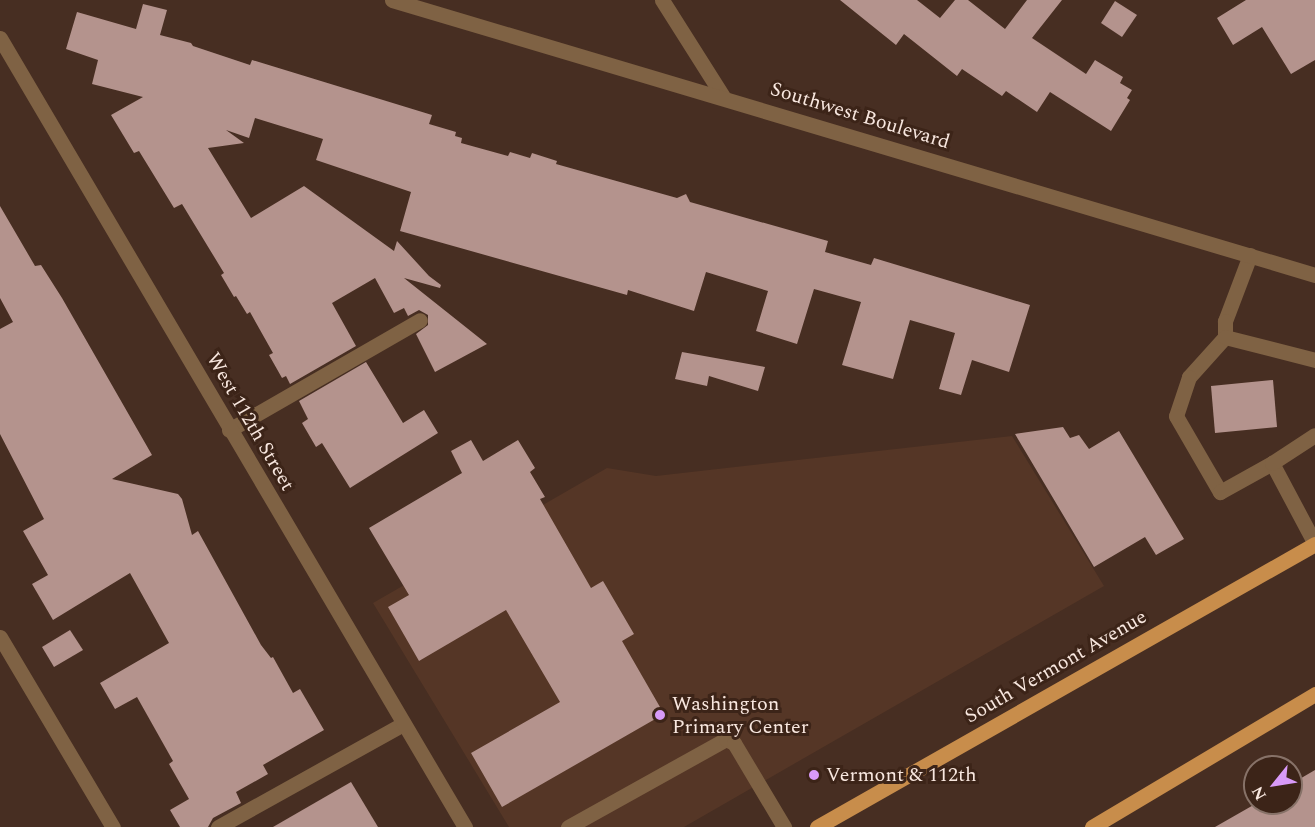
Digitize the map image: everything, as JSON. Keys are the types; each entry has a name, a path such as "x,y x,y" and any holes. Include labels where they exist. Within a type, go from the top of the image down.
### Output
{"main road":[{"name":"South Vermont Avenue","path":"817,827 1315,544"},
{"path":"1092,827 1315,694"}],"street":[{"name":"Southwest Boulevard","path":"392,0 1315,275"},
{"path":"663,0 724,98"},
{"name":"West 112th Street","path":"0,38 465,827"},
{"path":"1250,255 1225,321 1225,337 1189,376 1176,416 1220,492 1272,463 1315,435"},
{"path":"229,430 420,320"},
{"path":"1225,337 1315,360"},
{"path":"1272,463 1315,544"},
{"path":"0,637 113,827"},
{"path":"218,827 403,724"},
{"path":"568,827 726,739 734,742 784,827"}],"shaded area":[{"name":"Washington Primary Center","path":"1012,436 1104,586 684,827 509,827 373,603 607,468 656,476"}],"building":[{"path":"840,0 917,0 940,18 955,0 968,0 1005,29 1027,0 1062,0 1032,38 1086,74 1095,60 1123,77 1120,83 1132,90 1127,98 1130,100 1111,131 1050,92 1037,112 1006,91 1002,96 962,69 957,76 904,34 896,45"},
{"path":"1246,0 1315,0 1315,60 1291,74 1262,27 1233,45 1217,18"},
{"path":"1115,1 1137,15 1122,37 1101,23"},
{"path":"143,4 167,10 160,35 191,43 193,46 250,65 252,60 432,115 429,124 456,132 455,136 462,138 461,143 508,156 510,152 530,158 532,153 557,161 556,164 677,198 686,194 690,202 828,241 825,252 871,265 874,258 1030,305 1009,372 972,360 961,395 939,389 955,333 910,320 893,379 842,365 861,302 814,289 797,344 756,331 768,291 706,272 694,311 628,290 627,295 400,231 411,192 316,160 323,139 255,118 249,138 226,130 244,143 208,148 251,218 304,186 394,251 397,241 429,276 441,285 440,288 404,278 487,344 435,372 416,334 428,325 428,315 419,310 408,316 404,308 394,313 375,278 332,303 356,346 290,384 286,376 282,378 269,355 273,353 250,312 247,314 236,296 234,297 221,275 224,273 182,204 174,208 139,151 134,153 111,115 143,97 92,84 98,60 66,49 77,12 136,29"},
{"path":"0,206 35,266 41,265 62,298 152,455 112,479 178,494 182,499 192,535 198,531 261,645 271,658 273,657 293,693 300,689 324,730 263,765 268,774 236,792 241,803 213,818 208,827 180,827 170,810 189,799 169,764 173,761 137,697 115,709 100,683 169,643 130,573 53,620 32,584 48,575 23,531 44,519 0,434 0,329 13,322 0,298"},
{"path":"682,352 765,367 758,391 709,376 707,386 675,379"},
{"path":"366,362 403,423 424,410 438,433 350,488 322,443 316,447 302,423 308,419 299,401"},
{"path":"1273,380 1277,427 1215,433 1211,386"},
{"path":"1063,427 1070,438 1079,435 1089,449 1119,431 1184,539 1156,555 1145,537 1094,567 1015,434"},
{"path":"471,440 483,461 518,440 535,468 530,472 545,497 540,499 591,588 603,581 634,634 622,641 664,714 502,807 471,753 560,702 506,610 419,661 388,607 409,595 369,528 462,473 451,451"},
{"path":"70,630 83,650 54,667 42,647"},
{"path":"1315,770 1315,827 1215,827 1243,811 1243,815 1303,815 1303,777"},
{"path":"351,782 378,827 273,827"}],"place":[{"name":"Washington Primary Center","path":"660,715"},
{"name":"Vermont & 112th","path":"814,775"}]}
